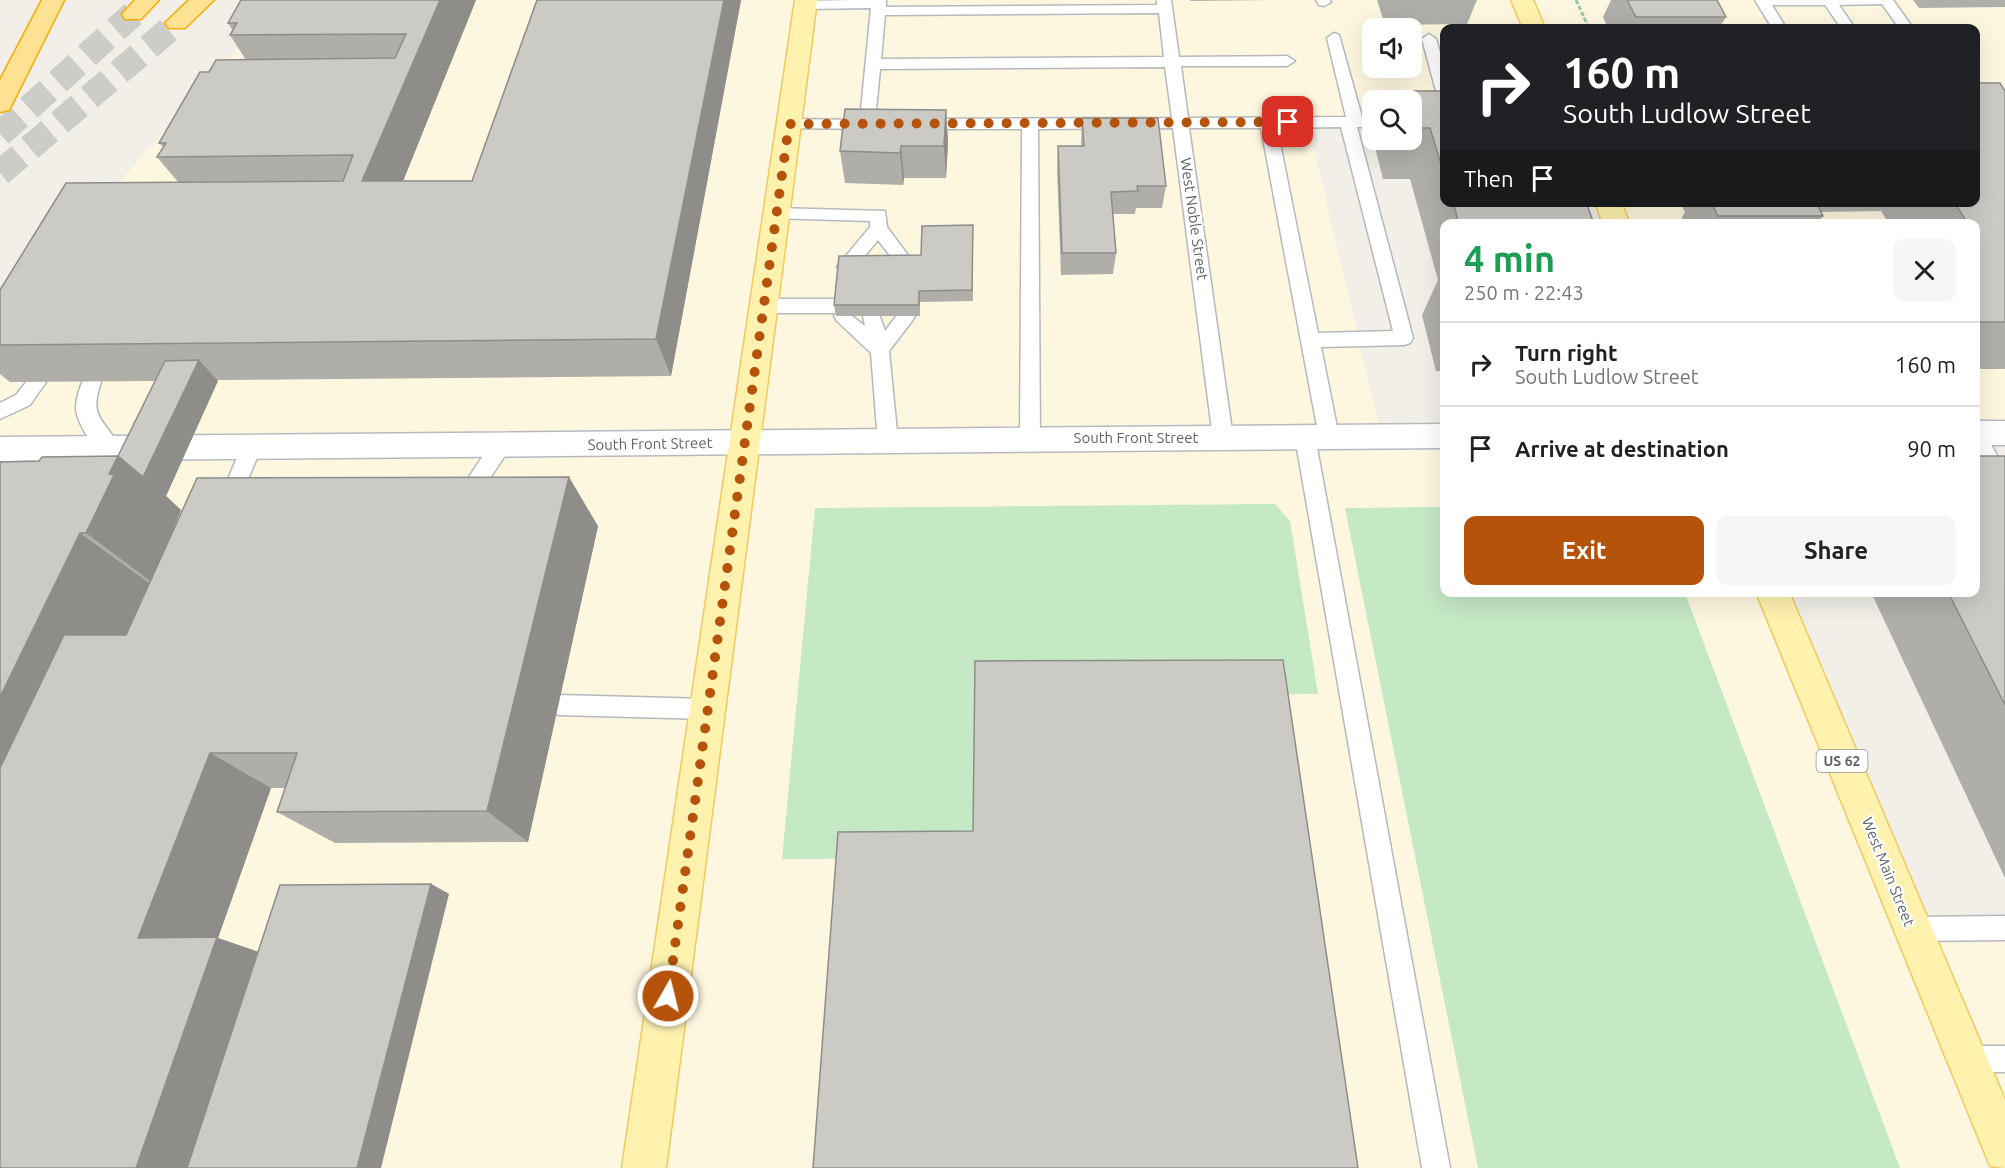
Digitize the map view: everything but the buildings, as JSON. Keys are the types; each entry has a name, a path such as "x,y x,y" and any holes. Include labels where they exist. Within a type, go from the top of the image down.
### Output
{"highway":[{"path":"0,104 53,0"},
{"path":"177,23 203,0"}],"main road":[{"path":"1522,0 1532,24"},
{"path":"644,1168 805,3"},
{"name":"West Main Street","path":"1774,597 2005,1151"}],"street":[{"path":"1980,434 2005,433"},
{"name":"South Front Street","path":"0,449 1440,436"}],"lane":[{"path":"1829,0 1845,24"},
{"path":"1777,24 1763,1 1886,0 1903,24"},
{"path":"805,3 1165,4"},
{"name":"West Noble Street","path":"1165,4 1223,438"},
{"path":"867,124 878,5"},
{"path":"1311,340 1404,338 1351,122 1334,38"},
{"path":"1429,39 1440,77"},
{"path":"873,64 1287,61"},
{"path":"1268,122 1311,340 1317,437 1436,1168"},
{"path":"789,124 1362,122"},
{"path":"1030,123 1030,439"},
{"path":"776,214 879,214 875,257"},
{"path":"878,228 907,266"},
{"path":"846,267 878,228"},
{"path":"763,306 840,311 880,350"},
{"path":"872,316 880,350 888,442"},
{"path":"880,350 906,316"},
{"path":"0,412 23,400 37,382"},
{"path":"92,382 84,400 87,420 110,448"},
{"path":"1980,441 2005,488"},
{"path":"453,518 501,446"},
{"path":"219,525 251,448"},
{"path":"559,705 708,709"},
{"path":"1911,929 2005,928"},
{"path":"1965,1059 2005,1059"}],"path":[{"path":"1576,0 1587,24"}],"shaded area":[{"path":"280,0 2005,0 2005,436 1980,436 1980,219 1610,219 1605,207 1980,207 1980,24 1440,24 1440,123 1422,108 1422,90 1362,90 1362,127 1309,128 1381,433 1440,433 1440,507 1345,509 1478,1168 0,1168 0,308 108,195"},
{"path":"1686,597 1777,597 1914,924 2005,923 2005,1168 1900,1168"}],"green space":[{"path":"1275,504 1290,521 1318,694 977,696 975,858 782,859 815,508"},
{"path":"1440,507 1440,597 1686,597 1900,1168 1478,1168 1345,508"}],"tunnel":[{"path":"0,134 133,14"},
{"path":"0,173 177,23"}],"route":[{"path":"668,996 789,124 1288,122"}]}
